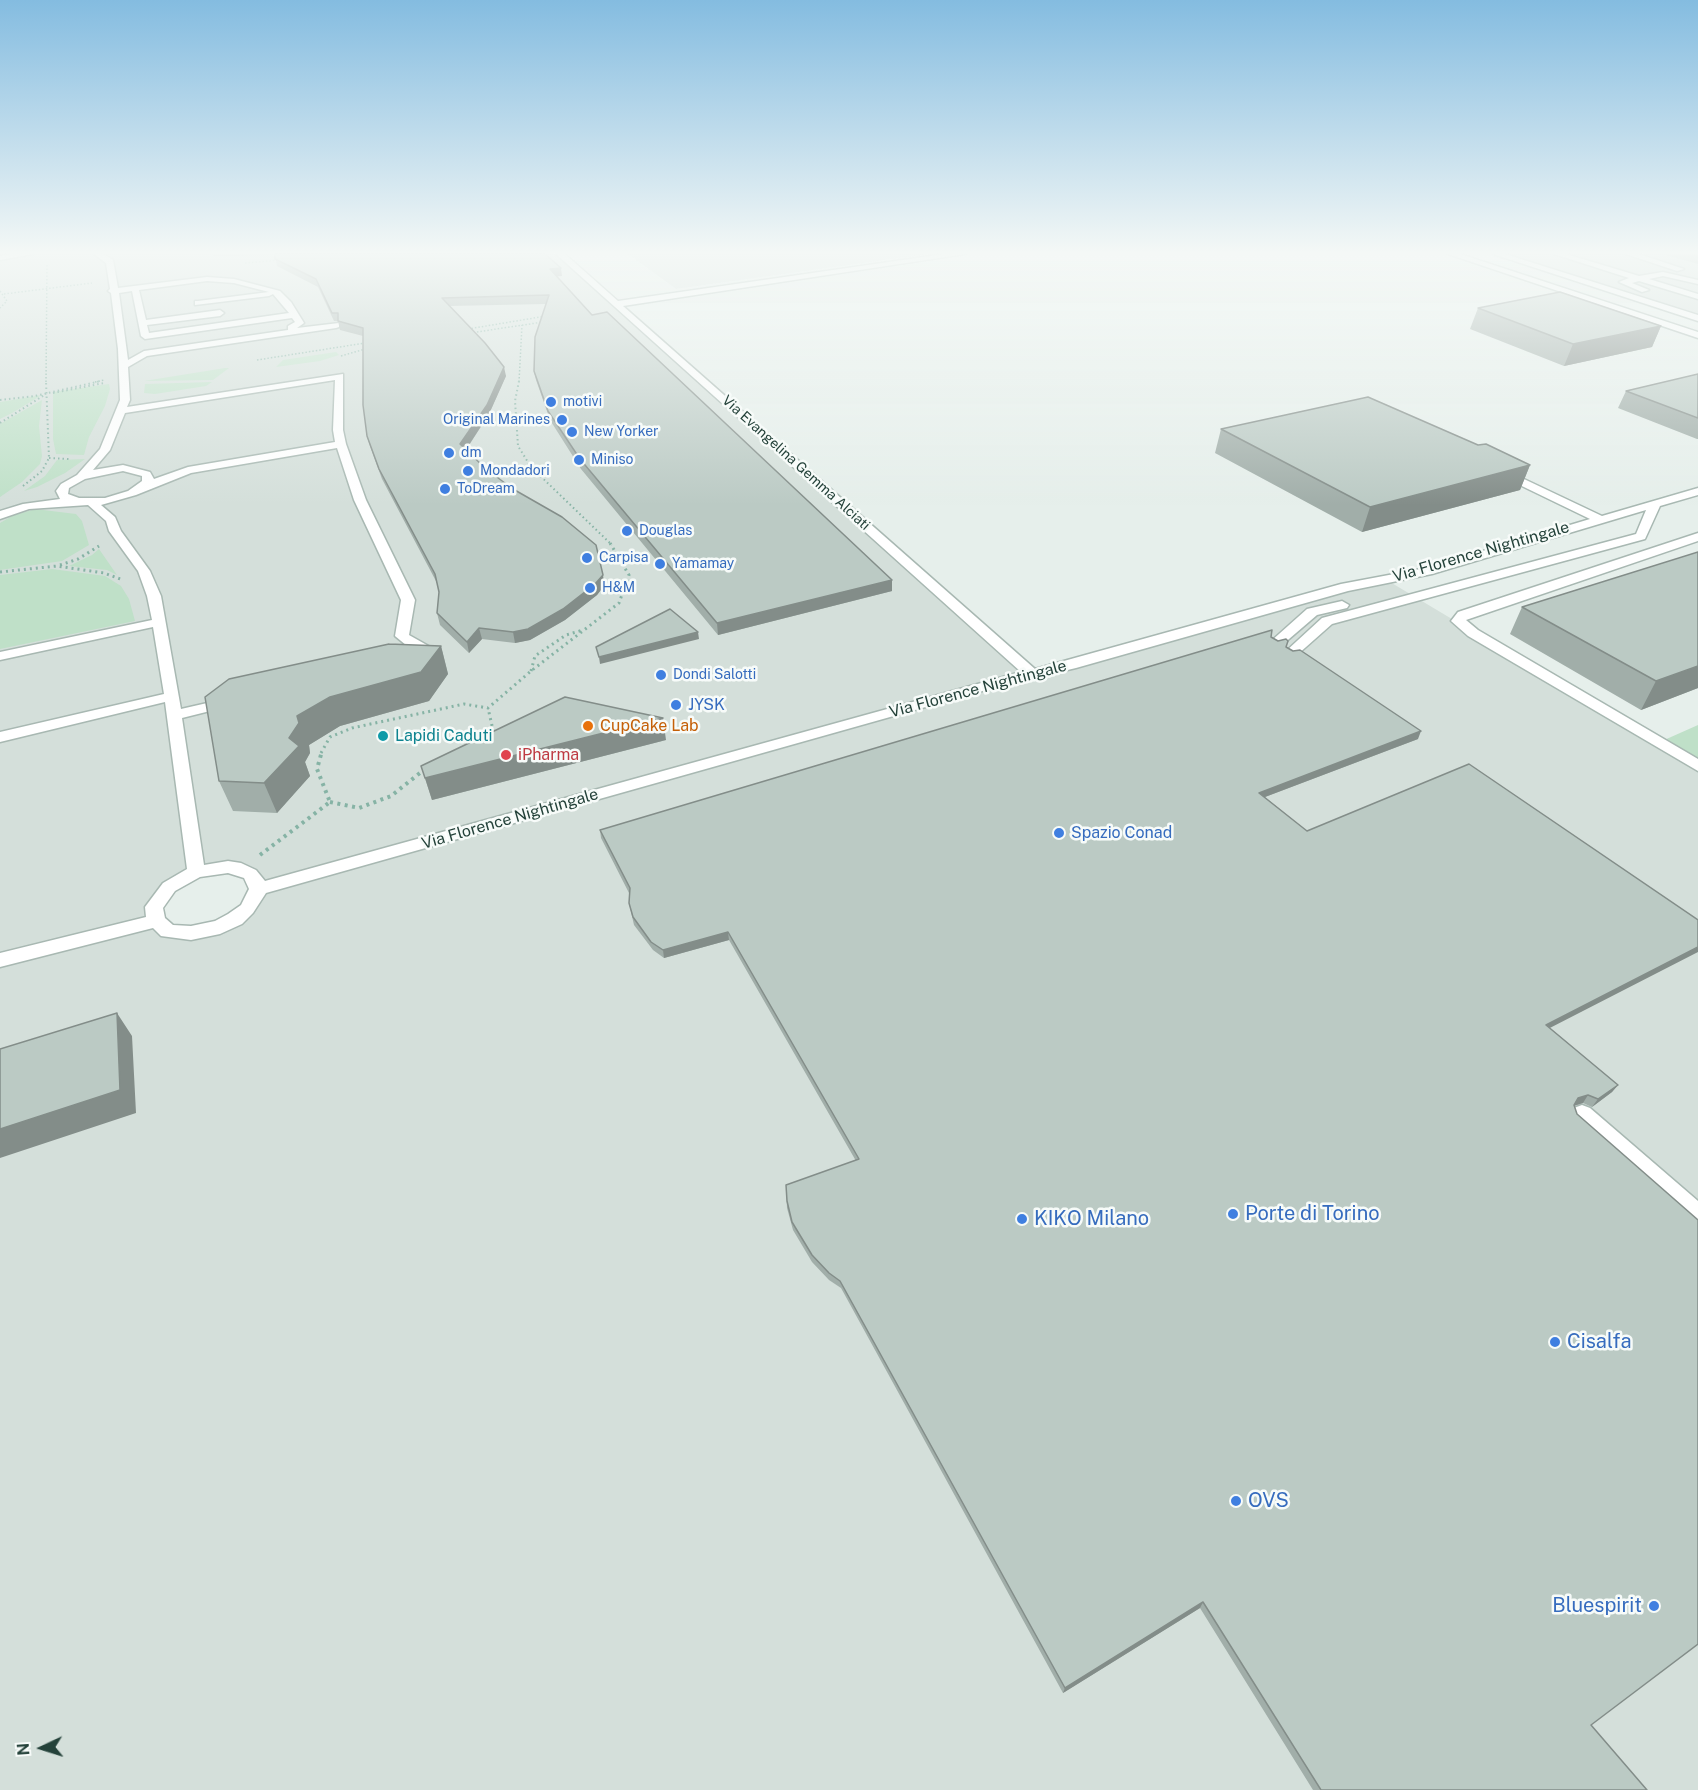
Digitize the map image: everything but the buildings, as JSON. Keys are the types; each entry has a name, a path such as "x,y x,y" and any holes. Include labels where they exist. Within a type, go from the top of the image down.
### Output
{"street":[{"path":"81,477 105,450 123,405 124,366 121,338"},
{"path":"145,338 148,348"},
{"path":"123,349 148,348 223,338"},
{"path":"124,366 144,354 245,338"},
{"name":"Via Evangelina Gemma Alciati","path":"655,338 1031,673"},
{"path":"123,405 340,376 338,430 341,444 360,500 408,600 402,636 417,647 434,652 411,658"},
{"path":"0,506 102,471 188,470 341,444"},
{"path":"105,450 120,466 146,474 149,478 113,525"},
{"path":"1485,464 1599,519"},
{"path":"0,515 27,506 74,501 92,502 137,491 188,470"},
{"path":"67,484 62,491 63,496 74,501"},
{"name":"Via Florence Nightingale","path":"258,889 1346,587 1428,571 1698,491"},
{"path":"92,502 113,525 144,571 152,590 160,622 172,696 196,872"},
{"path":"1292,652 1327,621 1585,554 1641,536 1656,503"},
{"path":"1277,642 1312,612 1569,546 1623,529 1630,511"},
{"path":"1698,537 1463,615 1458,621 1473,633 1698,766"},
{"path":"0,656 160,622"},
{"path":"0,736 172,696"},
{"path":"174,715 242,698"},
{"path":"228,867 241,869 256,880 258,889 247,909 220,927 203,932 179,933 168,931 156,921 154,907 160,897 175,883 196,872 228,867"},
{"path":"0,960 156,921"},
{"path":"1582,1114 1698,1215"}],"path":[{"path":"18,490 42,471 49,458 47,338"},
{"path":"488,708 531,671 619,603 629,574 615,548 531,467 518,446 515,401 521,370 522,338"},
{"path":"250,361 300,355 368,342"},
{"path":"337,357 365,349"},
{"path":"0,401 105,382"},
{"path":"0,423 46,394"},
{"path":"57,567 92,551 113,525"},
{"path":"0,572 57,567 104,573 152,590"},
{"path":"531,671 535,656 566,634 586,629"},
{"path":"330,802 317,770 319,757 330,737 352,728 396,717 464,704 488,708"},
{"path":"486,736 494,730 488,708"},
{"path":"241,869 330,802 359,808 391,796 420,771 431,767"}],"shaded area":[{"path":"0,338 656,338 1031,673 1385,579 1698,766 1698,1790 0,1790","holes":["241,869 256,898 203,932 161,927 154,916 181,879"]}],"green space":[{"path":"336,352 339,355 320,361 276,367 283,360"},
{"path":"229,368 213,380 144,381"},
{"path":"212,382 206,386 155,394 144,393 145,384"},
{"path":"109,384 110,389 105,406 89,437 84,455 56,454 53,439 53,392"},
{"path":"42,395 12,413 0,419 0,402"},
{"path":"42,400 39,426 42,456 40,464 22,482 0,497 0,424"},
{"path":"85,459 65,473 24,491 45,476 57,460"},
{"path":"35,509 76,514 82,521 89,545 62,561 0,570 0,523 12,516"},
{"path":"99,549 117,575 107,570 69,566 92,555"},
{"path":"52,569 105,576 121,586 129,599 135,621 0,649 0,575"},
{"path":"1698,725 1698,762 1662,741"}],"place":[{"name":"motivi","path":"551,402"},
{"name":"Original Marines","path":"562,420"},
{"name":"New Yorker","path":"572,432"},
{"name":"dm","path":"449,453"},
{"name":"Miniso","path":"579,460"},
{"name":"Mondadori","path":"468,471"},
{"name":"ToDream","path":"445,489"},
{"name":"Douglas","path":"627,531"},
{"name":"Carpisa","path":"587,558"},
{"name":"Yamamay","path":"660,564"},
{"name":"H&M","path":"590,588"},
{"name":"Dondi Salotti","path":"661,675"},
{"name":"JYSK","path":"676,705"},
{"name":"CupCake Lab","path":"588,726"},
{"name":"Lapidi Caduti","path":"383,736"},
{"name":"iPharma","path":"506,755"},
{"name":"Spazio Conad","path":"1059,833"},
{"name":"Porte di Torino","path":"1233,1214"},
{"name":"KIKO Milano","path":"1022,1219"},
{"name":"Cisalfa","path":"1555,1342"},
{"name":"OVS","path":"1236,1501"},
{"name":"Bluespirit","path":"1654,1606"}]}
